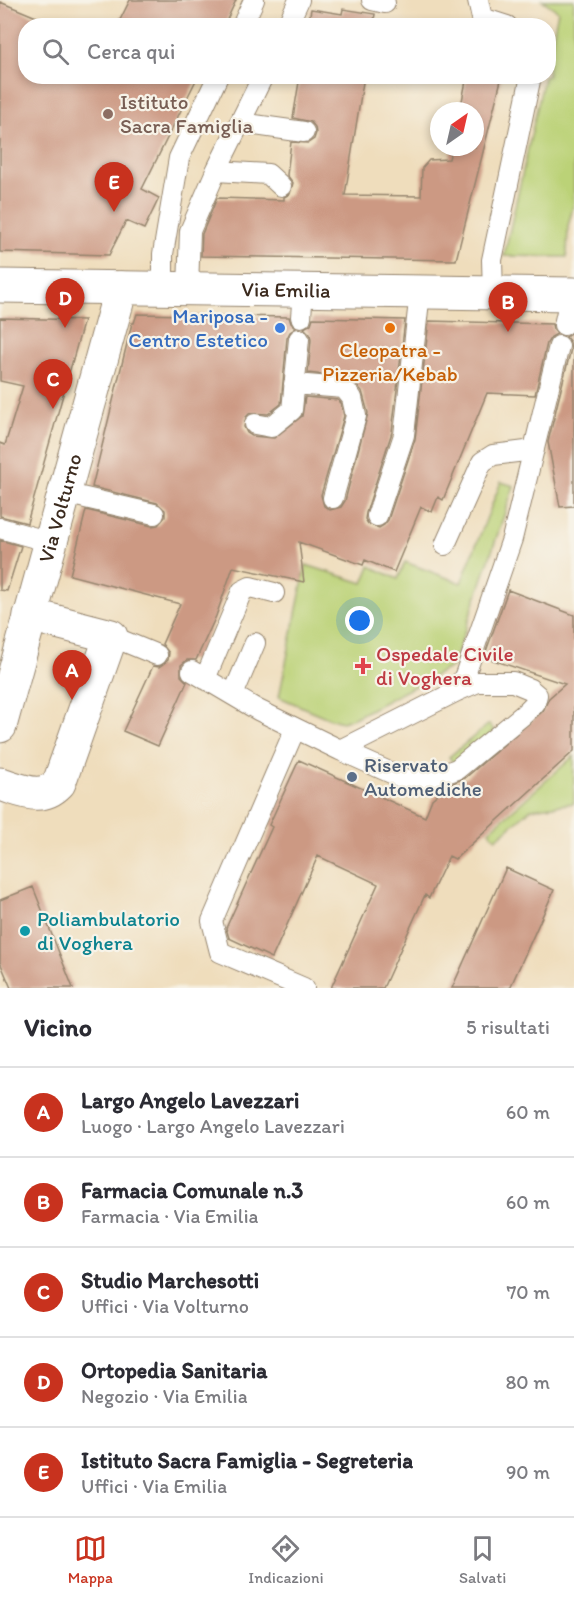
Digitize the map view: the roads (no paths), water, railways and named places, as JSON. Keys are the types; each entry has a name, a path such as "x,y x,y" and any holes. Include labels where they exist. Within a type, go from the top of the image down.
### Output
{"street":[{"name":"Via Emilia","path":"0,286 176,288 302,304 420,292 492,293 570,304"},
{"name":"Via Volturno","path":"0,726 121,288"},
{"path":"0,784 36,794 46,794 58,783 111,636 30,615"}],"lane":[{"path":"246,18 254,0"},
{"path":"291,18 299,0"},
{"path":"478,0 482,18"},
{"path":"176,288 163,255 179,159 214,84"},
{"path":"176,288 190,231 216,171 259,84"},
{"path":"492,293 492,260 529,84"},
{"path":"241,123 304,132"},
{"path":"216,171 268,174 281,186"},
{"path":"377,516 404,435 420,292"},
{"path":"255,424 271,427 292,410 299,339"},
{"path":"457,691 465,675 512,538 559,346"},
{"path":"294,384 344,388 352,398 356,416 333,498"},
{"path":"445,545 482,462 493,455 534,450"},
{"path":"64,493 154,514"},
{"path":"0,528 50,542"},
{"path":"274,593 250,587 242,591 198,675 295,729 340,750 408,780 438,776 457,769 523,716 535,703 537,695 530,689 513,682 478,682 340,750"},
{"path":"111,636 158,656"},
{"path":"233,695 255,643"},
{"path":"295,729 212,921 220,952 304,988"}],"place":[{"name":"Istituto Sacra Famiglia","path":"108,114"},
{"name":"Istituto Sacra Famiglia - Segreteria","path":"114,212"},
{"name":"Ortopedia Sanitaria","path":"65,328"},
{"name":"Mariposa - Centro Estetico","path":"280,328"},
{"name":"Cleopatra - Pizzeria/Kebab","path":"390,328"},
{"name":"Farmacia Comunale n.3","path":"508,332"},
{"name":"Studio Marchesotti","path":"53,409"},
{"name":"Ospedale Civile di Voghera","path":"363,666"},
{"name":"Largo Angelo Lavezzari","path":"72,700"},
{"name":"Riservato Automediche","path":"352,777"},
{"name":"Poliambulatorio di Voghera","path":"25,931"}]}
